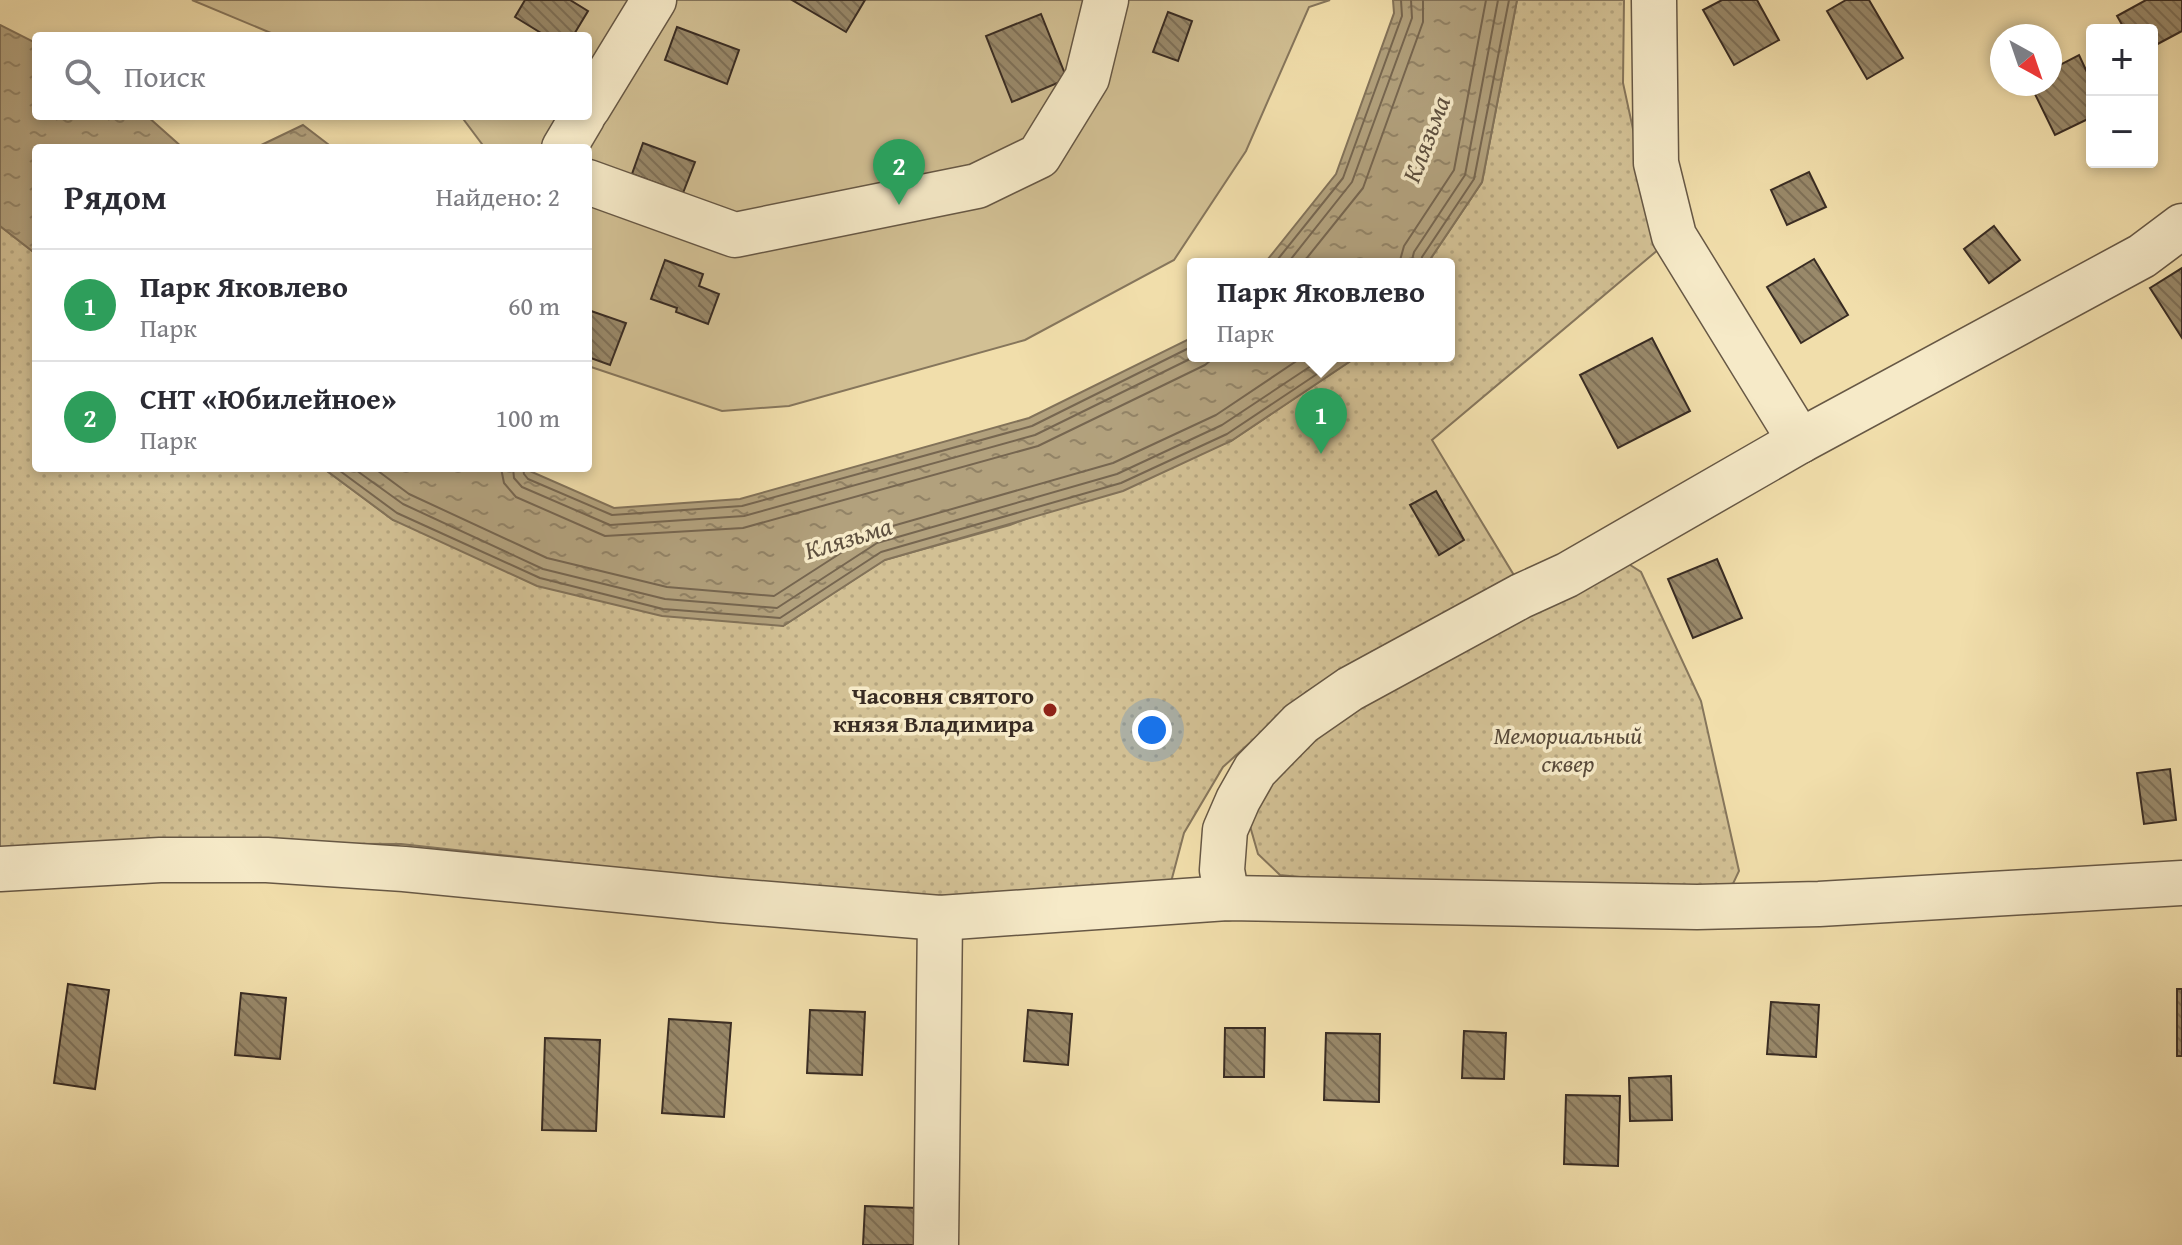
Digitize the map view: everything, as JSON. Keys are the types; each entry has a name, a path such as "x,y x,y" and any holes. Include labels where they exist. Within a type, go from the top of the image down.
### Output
{"street":[{"path":"592,101 654,0"},
{"path":"592,183 735,235 977,186 1039,156 1087,78 1106,0"},
{"path":"1654,0 1656,163 1674,236 1800,441"},
{"path":"566,144 581,120"},
{"path":"1227,898 1222,870 1225,830 1255,770 1301,723 1350,689 1521,596 1567,575 1800,441 2142,256 2182,226"},
{"path":"0,869 160,860 267,860 404,869 940,918 1227,898 1697,907 1819,904 2182,883"},
{"path":"936,1245 940,918"}],"green space":[{"path":"192,0 1330,0 1309,7 1246,151 1174,260 1025,340 789,406 722,411 592,367 592,144 482,144 464,120 592,120 592,32 268,32"},
{"path":"1517,0 1624,0 1623,83 1659,249 1432,440 1515,577 1306,692 1223,767 1184,833 1171,882 932,898 726,880 401,844 159,843 0,854 0,226 32,251 32,472 328,472 393,520 783,626 884,560 1010,525 1231,441 1349,362 1455,362 1455,258 1431,258 1482,182"},
{"name":"Мемориальный сквер","path":"1624,561 1641,572 1701,701 1739,871 1731,888 1387,886 1280,875 1258,854 1250,826 1260,794 1296,750 1348,711"}],"water":[{"name":"Клязьма","path":"1393,0 1517,0 1482,182 1431,258 1269,258 1336,174 1394,13"},
{"path":"0,25 32,41 32,120 152,120 178,144 32,144 32,251 0,226"},
{"path":"303,125 328,144 263,144"},
{"name":"Клязьма","path":"1187,340 1187,362 1349,362 1231,441 1123,491 885,560 783,626 662,616 537,586 393,520 328,472 532,472 614,508 740,499 1029,418"}],"building":[{"path":"525,0 570,0 588,11 575,32 539,32 515,17"},
{"path":"792,0 865,0 846,32"},
{"path":"1722,0 1757,0 1779,40 1734,65 1703,10"},
{"path":"1846,0 1869,0 1903,58 1867,79 1827,11"},
{"path":"2146,0 2182,0 2182,31 2158,44 2158,24 2122,24 2117,16"},
{"path":"1168,12 1192,21 1178,61 1153,52"},
{"path":"1041,14 1067,79 1012,102 986,36"},
{"path":"677,27 739,50 727,84 665,60"},
{"path":"2079,55 2086,70 2086,120 2055,135 2036,96 2062,96 2062,64"},
{"path":"643,143 695,162 683,193 632,174"},
{"path":"1809,172 1826,207 1787,225 1771,190"},
{"path":"1994,226 2020,260 1989,283 1964,249"},
{"path":"1814,259 1848,315 1801,343 1767,287"},
{"path":"665,260 703,274 699,286 719,294 708,324 651,299"},
{"path":"2182,268 2182,338 2150,288"},
{"path":"592,311 626,323 610,365 592,358"},
{"path":"1652,338 1690,411 1618,448 1580,375"},
{"path":"1436,491 1464,540 1439,555 1410,505"},
{"path":"1717,559 1742,618 1693,638 1668,579"},
{"path":"2170,769 2176,820 2144,824 2137,773"},
{"path":"68,984 109,990 95,1089 54,1083"},
{"path":"2177,989 2182,989 2182,1056 2177,1056"},
{"path":"241,993 286,998 280,1059 235,1055"},
{"path":"1771,1002 1819,1005 1816,1057 1767,1054"},
{"path":"810,1010 865,1012 862,1075 807,1073"},
{"path":"1028,1010 1072,1014 1068,1065 1024,1061"},
{"path":"669,1019 731,1023 724,1117 662,1113"},
{"path":"1225,1028 1265,1028 1264,1077 1224,1077"},
{"path":"1464,1031 1506,1033 1504,1079 1462,1078"},
{"path":"1326,1033 1380,1034 1379,1102 1324,1100"},
{"path":"545,1038 600,1040 596,1131 542,1130"},
{"path":"1671,1076 1672,1120 1630,1121 1629,1078"},
{"path":"1566,1095 1620,1096 1618,1166 1564,1164"},
{"path":"865,1206 917,1208 916,1245 863,1245"}],"place":[{"name":"СНТ «Юбилейное»","path":"899,205"},
{"name":"Парк Яковлево","path":"1321,454"},
{"name":"Часовня святого князя Владимира","path":"1050,710"}]}
